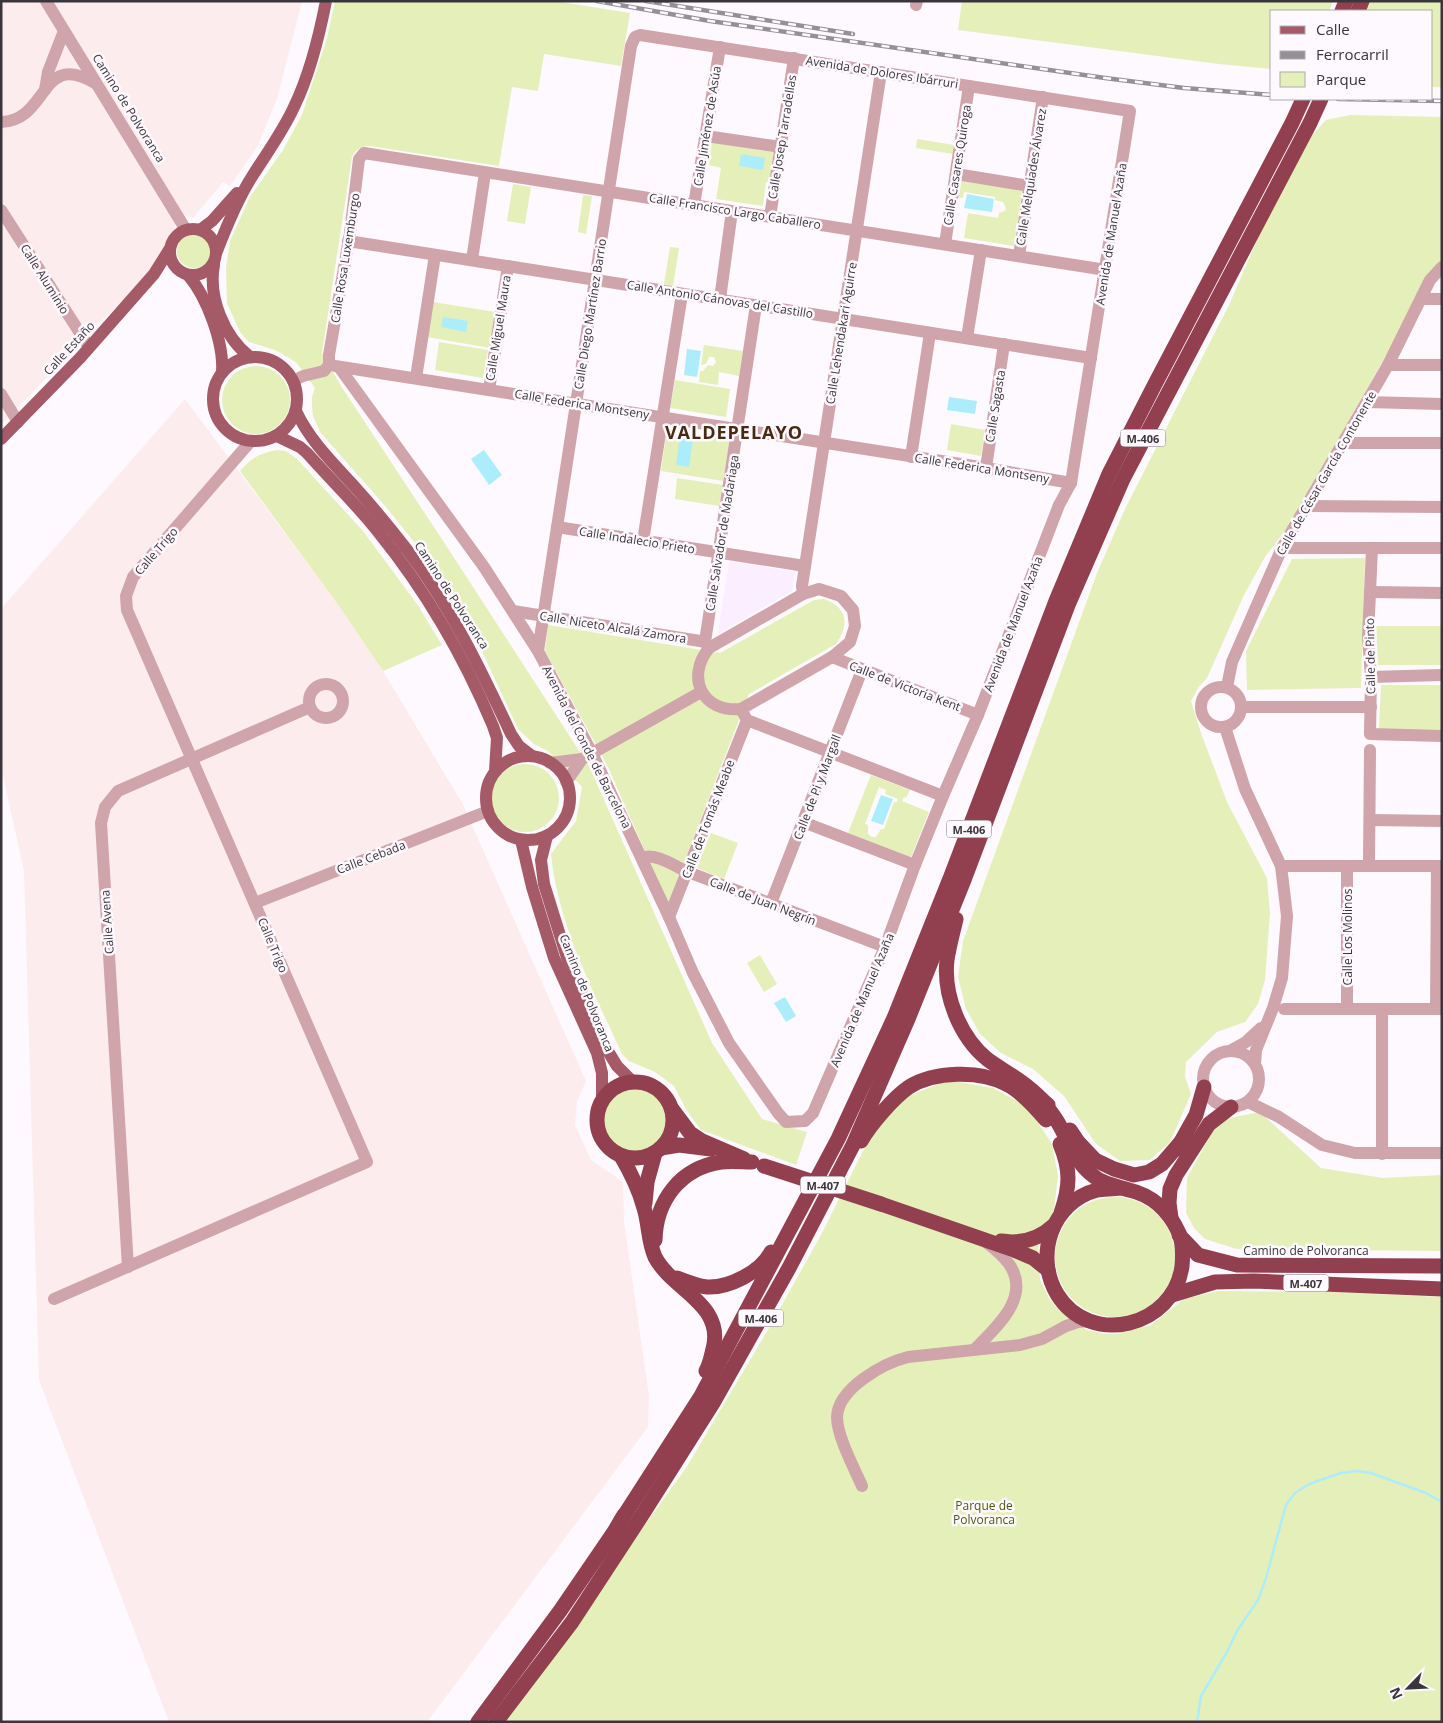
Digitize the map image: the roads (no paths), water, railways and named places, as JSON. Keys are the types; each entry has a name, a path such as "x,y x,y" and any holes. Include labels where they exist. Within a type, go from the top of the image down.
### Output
{"highway":[{"name":"M-406","path":"478,1722 560,1611 701,1396 838,1140 897,1009 951,876 1056,600 1110,474 1303,100"},
{"name":"M-406","path":"496,1722 572,1622 713,1403 789,1268 853,1145 908,1019 964,880 1068,605 1122,480 1310,123 1320,100"},
{"name":"M-406","path":"964,880 947,961 947,979 953,1010 962,1030 972,1045 987,1058 1028,1086 1062,1119 1078,1142 1095,1160 1114,1169 1134,1175 1149,1172 1162,1164 1181,1142"},
{"name":"M-406","path":"789,1268 810,1242 864,1138 882,1112 910,1087 934,1077 955,1074 989,1078 1006,1084 1034,1106 1046,1120 1058,1139 1066,1158 1068,1194 1057,1221"},
{"path":"621,1156 611,1150 604,1142 598,1132 596,1121 602,1100 610,1091 633,1082"},
{"name":"M-407","path":"633,1082 645,1083 656,1089 665,1097 690,1133 702,1141 758,1164 881,1204 1034,1258 1048,1270"},
{"path":"1124,1189 1146,1186 1160,1176 1196,1115 1204,1087"},
{"name":"M-406","path":"1041,1099 1057,1120 1077,1159 1092,1175 1104,1183 1124,1189"},
{"path":"1171,1218 1170,1189 1176,1175 1208,1124 1231,1107"},
{"path":"658,1150 668,1139 672,1129 671,1108"},
{"name":"M-406","path":"668,1274 693,1284 708,1287 738,1280 754,1270 768,1257 790,1216 838,1140"},
{"name":"M-407","path":"621,1156 638,1158 658,1150 679,1145 722,1150"},
{"name":"M-406","path":"644,1209 647,1182 658,1150"},
{"name":"M-406","path":"620,1522 709,1366 715,1342 715,1330 711,1319 698,1300 668,1274 654,1255 644,1209 635,1180 621,1156"},
{"path":"654,1255 655,1228 660,1210 668,1193 684,1176 703,1166 721,1162 758,1164"},
{"name":"M-407","path":"980,1239 1011,1243 1038,1238 1076,1200 1097,1190 1124,1189 1145,1195 1160,1205 1171,1218 1180,1234 1183,1255 1181,1276 1172,1295 1159,1309 1144,1319 1126,1324 1108,1325 1090,1321 1073,1311 1059,1296 1052,1284 1048,1270 1047,1248 1057,1221"},
{"name":"Camino de Polvoranca","path":"1180,1234 1198,1255 1237,1265 1442,1266"},
{"name":"M-407","path":"1172,1295 1215,1282 1254,1281 1442,1289"}],"main road":[{"path":"200,230 218,214 252,176 273,147 295,106 307,75 326,1"},
{"path":"250,357 232,340 222,320 212,287 217,251 235,208 252,176"},
{"path":"217,251 211,237 200,230 186,230 176,236 169,250 170,258 201,292 221,346 222,372 213,393 214,407 218,420 226,430 237,438 250,442 264,441 286,430 296,411 297,390 293,381 280,365 262,358 250,357 234,363 222,372"},
{"name":"Calle Estaño","path":"1,439 89,348 154,274 169,250"},
{"path":"154,274 183,273 196,275 214,265"},
{"name":"Camino de Polvoranca","path":"296,411 310,437 408,552 431,584 467,643 511,734 519,746 532,756"},
{"name":"Camino de Polvoranca","path":"277,436 300,447 313,460 378,531 421,591 454,645 493,726 497,738 496,771"},
{"path":"532,756 550,763 560,771 570,794 569,807 565,819 557,829 546,836 534,840 521,840 510,837 492,822 488,811 486,789 490,779 506,762 519,757 532,756"},
{"name":"Camino de Polvoranca","path":"546,836 541,860 544,884 568,961 606,1048 617,1066 633,1082"},
{"name":"Camino de Polvoranca","path":"521,840 532,887 554,958 596,1053 602,1073 602,1100"}],"street":[{"name":"Camino de Polvoranca","path":"46,1 186,230"},
{"path":"45,90 48,72 64,31"},
{"name":"Avenida de Dolores Ibárruri","path":"634,37 640,34 1130,111"},
{"name":"Calle Diego Martínez Barrio","path":"538,650 631,46 634,37"},
{"name":"Calle Jiménez de Asúa","path":"694,205 720,47"},
{"name":"Calle Josep Tarradellas","path":"770,217 794,58"},
{"name":"Calle Lehendakari Aguirre","path":"803,594 802,586 881,72"},
{"path":"2,123 18,119 29,111 58,77 71,74 83,76 96,83"},
{"name":"Calle Casares Quiroga","path":"945,244 969,86"},
{"name":"Calle Melquiades Álvarez","path":"1019,256 1043,98"},
{"name":"Avenida de Manuel Azaña","path":"813,1114 886,947 915,865 978,715 1059,505 1071,482 1130,111"},
{"path":"706,136 781,147"},
{"name":"Calle Francisco Largo Caballero","path":"364,153 1106,270"},
{"name":"Calle Rosa Luxemburgo","path":"334,366 329,355 360,159 364,153"},
{"path":"472,260 485,173"},
{"path":"956,174 1030,186"},
{"name":"Calle Aluminio","path":"1,210 89,348"},
{"path":"720,300 732,211"},
{"name":"Calle Antonio Cánovas del Castillo","path":"348,241 1091,358"},
{"path":"967,338 981,250"},
{"path":"416,378 435,254"},
{"name":"Calle Miguel Maura","path":"489,390 508,266"},
{"name":"Calle de César García Contonente","path":"1227,688 1232,662 1282,548 1388,365 1430,280 1442,267"},
{"path":"643,541 682,294"},
{"path":"1421,299 1442,299"},
{"name":"Calle Salvador de Madariaga","path":"701,692 697,673 707,645 718,553 756,305"},
{"path":"911,457 930,333"},
{"name":"Calle Sagasta","path":"986,468 1004,344"},
{"path":"1388,365 1442,365"},
{"path":"293,381 334,366"},
{"name":"Calle Federica Montseny","path":"334,366 1071,482"},
{"name":"Avenida del Conde de Barcelona","path":"334,366 484,567 538,650 587,756 642,858 693,973 729,1043 786,1122 805,1121 813,1114"},
{"path":"1,394 18,422"},
{"path":"1367,402 1442,404"},
{"name":"Calle Trigo","path":"54,1299 367,1162 127,610 126,596 133,578 250,442"},
{"path":"1343,443 1442,443"},
{"path":"1307,506 1442,507"},
{"name":"Calle Indalecio Prieto","path":"557,527 805,566"},
{"path":"1282,548 1442,548"},
{"name":"Calle de Pinto","path":"1372,548 1368,637 1371,677 1370,734 1442,736"},
{"path":"707,645 803,594 818,589 834,593 847,601 853,610 855,621 853,636 850,642 832,657 744,715"},
{"path":"1370,592 1442,593"},
{"name":"Calle Niceto Alcalá Zamora","path":"512,612 707,645"},
{"name":"Calle de Victoria Kent","path":"832,657 978,715"},
{"name":"Calle de Pi y Margall","path":"771,903 862,670"},
{"path":"1371,677 1442,675"},
{"path":"1214,688 1227,688 1237,695 1241,706 1240,714 1236,720 1224,727 1212,725 1206,721 1201,709 1201,702 1208,691 1214,688"},
{"path":"550,763 587,756 701,692 713,703 830,752 943,796"},
{"path":"1241,706 1371,707"},
{"name":"Calle Avena","path":"128,1267 101,823 104,807 118,791 310,708"},
{"name":"Calle de Tomás Meabe","path":"669,917 688,872 744,715"},
{"path":"1224,727 1248,795 1280,866 1287,916 1286,944 1282,978 1256,1050 1255,1064 1259,1084 1253,1097 1240,1106 1231,1107 1222,1106 1214,1102 1208,1095 1204,1087 1204,1070 1208,1062 1221,1052 1230,1051 1244,1054 1255,1064"},
{"path":"1369,865 1370,750"},
{"path":"566,782 587,756"},
{"name":"Calle Cebada","path":"255,903 488,811"},
{"path":"1370,820 1442,821"},
{"path":"803,822 915,865"},
{"name":"Calle de Juan Negrín","path":"642,858 647,856 658,859 886,947"},
{"path":"1280,866 1440,866 1439,1009 1284,1009"},
{"name":"Calle Los Molinos","path":"1347,866 1347,1008"},
{"path":"1382,1008 1382,1154"},
{"path":"1230,1051 1246,1042 1259,1031 1270,1015"},
{"path":"1259,1084 1269,1104 1279,1117"},
{"path":"1248,1102 1279,1117 1322,1145 1355,1153 1442,1153"},
{"path":"975,1349 1012,1306 1016,1296 1017,1285 1010,1265 980,1239"},
{"path":"1042,1339 1061,1320 1064,1310 1059,1296"},
{"path":"862,1486 839,1432 837,1416 840,1404 867,1376 896,1360 908,1357 1020,1345 1042,1339 1066,1326 1090,1321"}],"water":[{"path":"741,154 765,158 763,170 739,166"},
{"path":"967,194 994,199 992,212 964,208"},
{"path":"443,317 468,321 466,332 441,327"},
{"path":"687,349 701,351 697,377 684,375"},
{"path":"949,397 977,401 975,414 947,410"},
{"path":"680,437 693,439 689,467 676,465"},
{"path":"484,450 502,475 489,485 471,459"},
{"path":"881,795 893,799 883,825 871,821"},
{"path":"785,997 796,1016 786,1022 774,1003"}],"waterway":[{"path":"1197,1722 1201,1696 1237,1631 1258,1600 1286,1505 1295,1493 1309,1484 1341,1473 1357,1471 1371,1473 1426,1493 1442,1502"}],"railway":[{"path":"597,1 710,21 1105,78 1184,88 1270,95"},
{"path":"646,1 853,34"},
{"path":"1390,100 1442,101"}],"district":[{"name":"VALDEPELAYO","path":"734,432"}],"park label":[{"name":"Parque de Polvoranca","path":"984,1512"}]}
